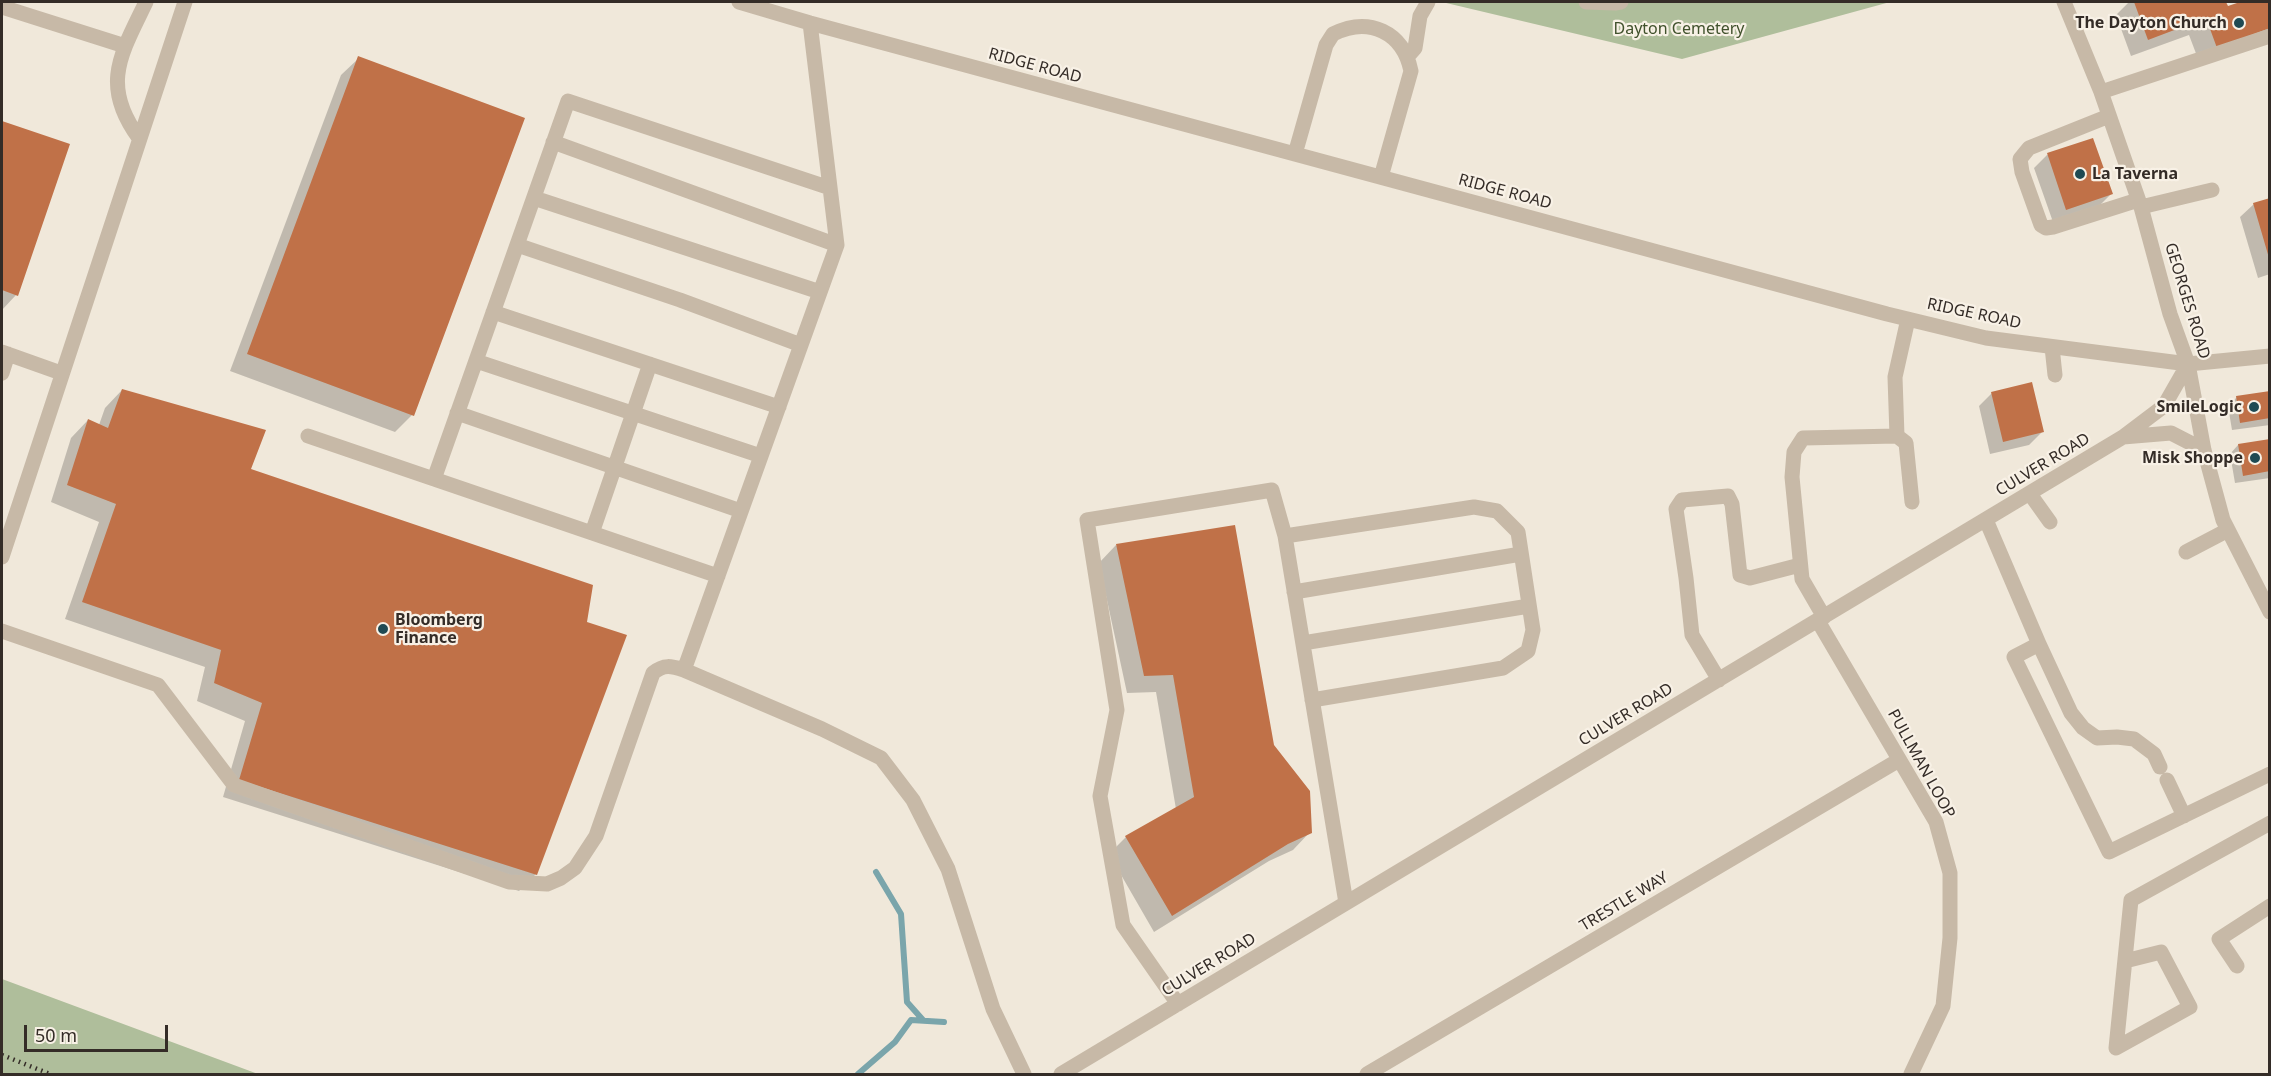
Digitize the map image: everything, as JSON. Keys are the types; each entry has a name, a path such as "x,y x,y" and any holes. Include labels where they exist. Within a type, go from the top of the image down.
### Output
{"street":[{"path":"139,138 128,123 118,102 116,79 125,46 146,2"},
{"path":"2,557 185,2"},
{"name":"RIDGE ROAD","path":"740,2 1295,154 1986,338 2188,364 2270,356"},
{"path":"1408,56 1415,48 1420,16 1428,2"},
{"path":"1586,2 1622,2"},
{"name":"GEORGES ROAD","path":"2064,2 2101,92 2140,203 2170,314 2188,364 2204,450 2223,520 2270,612"},
{"path":"2,7 125,46"},
{"path":"684,670 837,245 810,23"},
{"path":"1295,154 1326,45 1333,34 1355,27 1370,27 1396,39 1408,56 1411,71 1381,177"},
{"path":"2101,92 2270,36"},
{"path":"434,479 568,101 830,188"},
{"path":"2109,116 2029,148 2020,159 2022,172 2041,225 2046,228 2053,227 2140,203 2212,190"},
{"path":"553,142 837,245"},
{"path":"534,198 820,292"},
{"path":"517,244 680,300 801,345"},
{"path":"493,312 779,406"},
{"path":"1908,319 1895,377 1897,436 1906,443 1912,502"},
{"path":"2052,347 2055,375"},
{"path":"2,373 4,353 61,373"},
{"path":"476,361 761,456"},
{"path":"592,533 650,364"},
{"name":"CULVER ROAD","path":"1061,1074 2123,437 2164,406 2188,364"},
{"path":"457,413 741,511"},
{"path":"2123,437 2171,433 2204,450"},
{"path":"308,436 718,576"},
{"name":"PULLMAN LOOP","path":"1897,436 1803,438 1794,452 1792,477 1802,579 1821,619 1936,822 1950,873 1950,938 1943,1006 1911,1074"},
{"path":"1178,1004 1123,926 1100,796 1117,710 1087,520 1272,490 1285,536 1346,903"},
{"path":"2030,494 2050,522"},
{"path":"1719,680 1692,635 1676,509 1682,500 1728,496 1732,504 1740,575 1750,578 1800,565"},
{"path":"1285,536 1474,507 1497,511 1518,532 1533,630 1528,651 1503,668 1312,700"},
{"path":"1986,520 2071,713 2083,728 2097,738 2134,739 2154,754 2184,816"},
{"path":"2186,552 2228,530"},
{"path":"1294,592 1521,554"},
{"path":"1303,643 1529,606"},
{"path":"2,631 158,685 234,785 509,882 547,884 575,868 596,836 653,673 660,667 670,666 684,670 822,729 881,758 913,800 948,869 993,1009 1024,1074"},
{"path":"2039,644 2014,657 2109,852 2270,774"},
{"name":"TRESTLE WAY","path":"1367,1074 1899,760"},
{"path":"2125,961 2161,952 2190,1007 2116,1048 2131,900 2270,823"},
{"path":"2236,966 2219,939 2270,906"}],"green space":[{"name":"Dayton Cemetery","path":"1442,2 1890,2 1682,59"},
{"path":"2,979 258,1074 2,1074"}],"building":[{"name":"The Dayton Church","path":"2134,2 2226,2 2228,6 2240,2 2270,2 2270,28 2217,48 2206,18 2148,40"},
{"path":"358,56 525,118 414,416 247,354"},
{"path":"2,121 70,144 18,296 2,290"},
{"name":"La Taverna","path":"2093,138 2113,194 2066,210 2047,153"},
{"path":"2270,198 2270,258 2269,258 2253,203"},
{"path":"2032,382 2044,432 2003,442 1991,392"},
{"name":"Bloomberg Finance","path":"122,389 266,430 251,469 593,585 587,622 627,635 537,875 239,780 262,703 214,683 221,650 82,602 116,504 67,485 88,419 108,428"},
{"name":"SmileLogic","path":"2270,391 2270,418 2240,423 2236,396"},
{"name":"Misk Shoppe","path":"2270,439 2270,471 2243,476 2238,444"},
{"path":"1235,525 1274,745 1310,791 1312,833 1288,844 1172,916 1125,836 1194,797 1173,675 1144,676 1116,544"}],"waterway":[{"path":"876,872 901,914 907,1002 923,1020"},
{"path":"858,1074 895,1042 911,1020 944,1022"}],"railway":[{"path":"2,1055 50,1074"}],"place":[{"name":"The Dayton Church","path":"2239,23"},
{"name":"La Taverna","path":"2080,174"},
{"name":"SmileLogic","path":"2254,407"},
{"name":"Misk Shoppe","path":"2255,458"},
{"name":"Bloomberg Finance","path":"383,629"}]}
